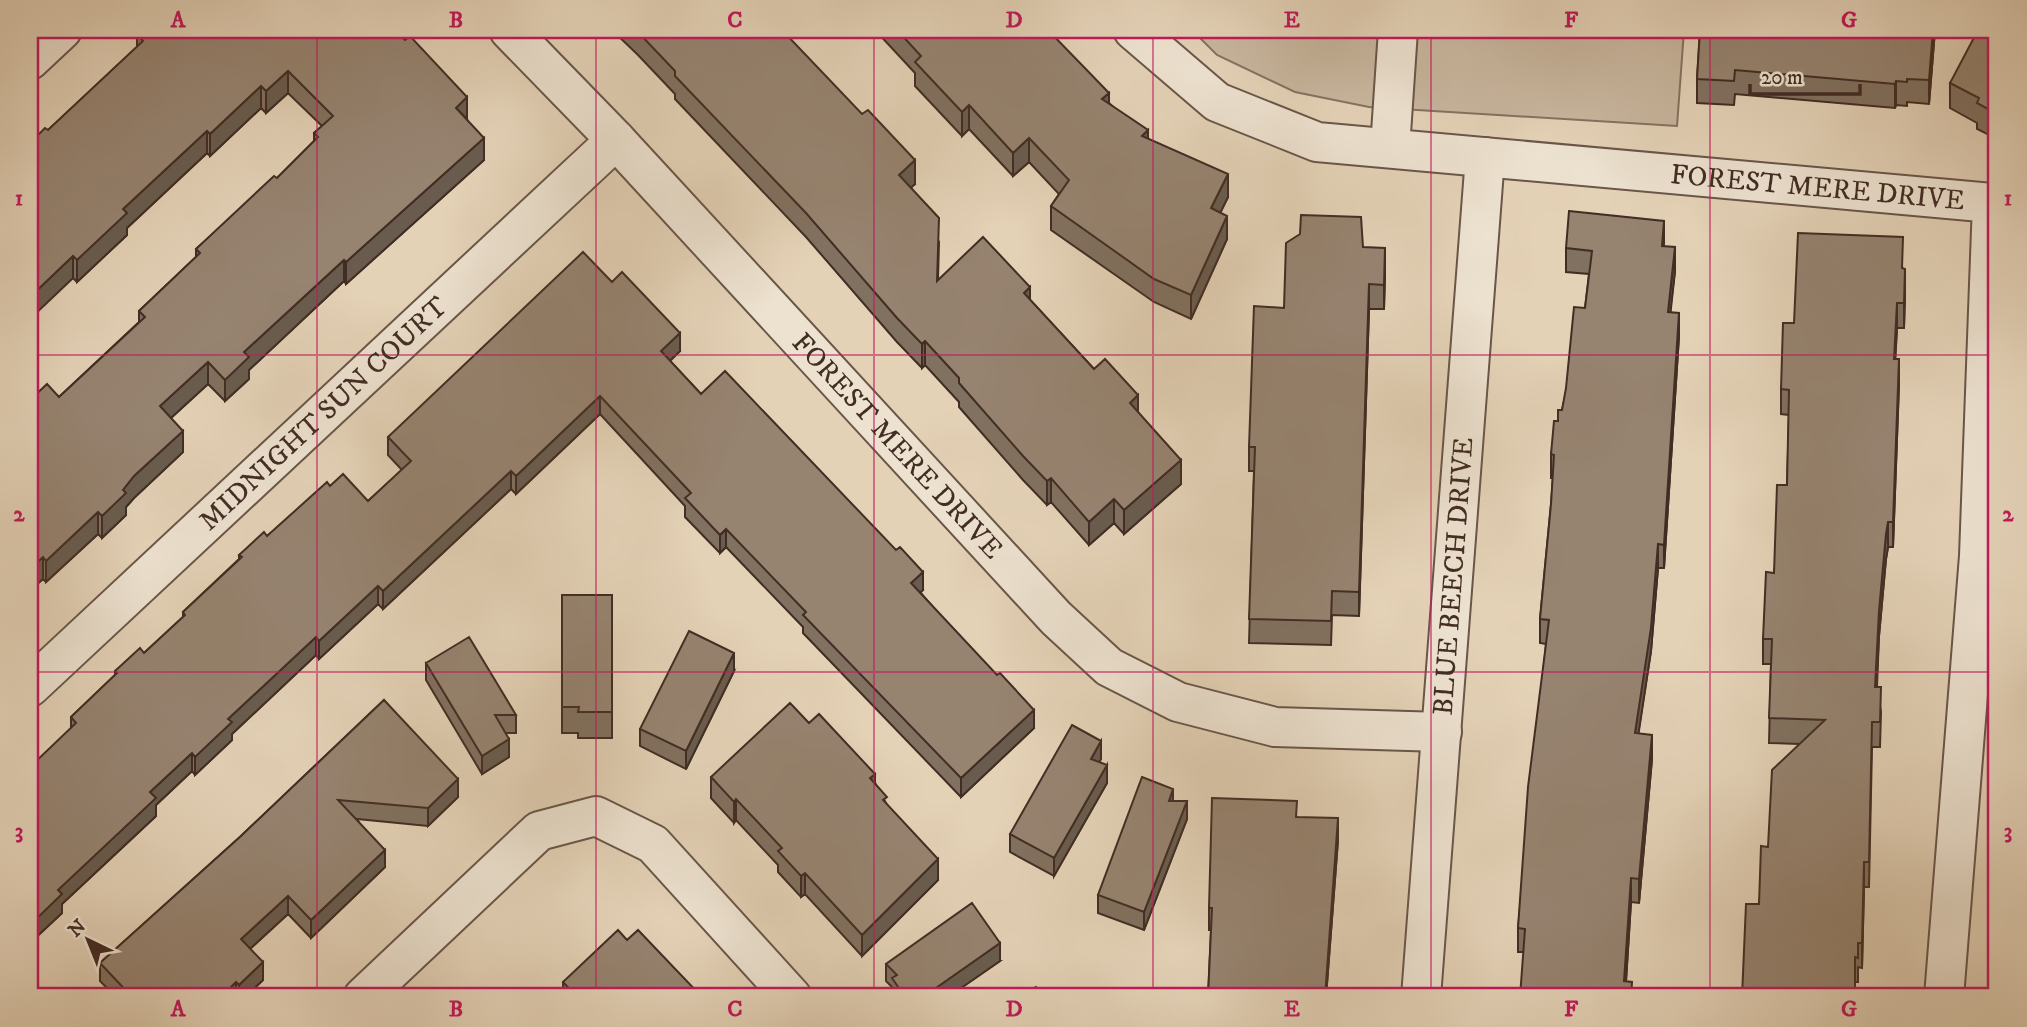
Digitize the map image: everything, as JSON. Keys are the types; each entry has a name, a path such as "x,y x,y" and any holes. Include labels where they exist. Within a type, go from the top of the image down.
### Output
{"street":[{"path":"30,60 62,30"},
{"name":"FOREST MERE DRIVE","path":"509,30 616,140 1056,618 1109,667 1178,702 1275,727 1442,732"},
{"name":"FOREST MERE DRIVE","path":"1133,30 1217,102 1317,142 1992,203 1979,556 1944,997"},
{"path":"1390,148 1398,30"},
{"name":"MIDNIGHT SUN COURT","path":"30,687 616,140"},
{"name":"BLUE BEECH DRIVE","path":"1421,997 1485,157"},
{"path":"363,997 538,831 596,816 653,844 792,997"}],"shaded area":[{"path":"1192,30 1684,30 1677,126 1369,107 1295,92 1217,55"}],"building":[{"path":"142,30 395,30 405,40 410,36 467,97 456,108 484,138 346,262 344,260 244,352 249,357 225,380 208,362 160,406 183,431 134,476 123,490 126,493 102,516 98,512 46,561 43,557 30,569 30,400 47,384 59,397 145,317 139,311 200,253 196,249 274,176 277,178 318,137 314,133 333,116 288,71 266,91 261,86 210,134 207,131 123,209 127,213 77,260 73,256 30,297 30,143 45,128 48,130 143,41 137,34"},
{"path":"636,30 782,30 862,114 868,110 915,160 899,175 939,218 937,281 983,237 1030,287 1024,293 1094,369 1105,359 1138,395 1130,403 1181,460 1124,510 1114,499 1089,522 1051,478 1047,481 1023,456 959,383 959,378 925,341 922,344 897,318 806,213 675,76 675,71"},
{"path":"897,30 1048,30 1109,93 1102,99 1148,130 1142,136 1228,174 1211,208 1227,216 1191,295 1154,279 1051,206 1069,180 1029,138 1013,153 969,105 962,112 915,62 921,56"},
{"path":"1700,30 1933,30 1929,80 1907,79 1907,82 1896,81 1895,84 1735,70 1734,81 1697,79"},
{"path":"1978,30 1997,30 1997,114 1977,103 1979,98 1950,83"},
{"path":"1569,211 1664,221 1662,246 1675,247 1668,312 1679,313 1664,545 1658,544 1651,628 1635,733 1652,735 1639,879 1631,878 1624,981 1632,982 1631,997 1520,997 1525,929 1518,928 1528,787 1549,620 1540,619 1551,504 1554,421 1558,421 1558,410 1562,410 1566,388 1574,307 1585,308 1592,251 1566,248"},
{"path":"1301,215 1361,217 1363,247 1385,248 1384,285 1369,284 1359,592 1332,591 1331,621 1249,619 1255,447 1249,447 1254,306 1284,308 1286,243 1300,234"},
{"path":"1798,233 1903,237 1904,303 1897,303 1894,359 1899,359 1893,522 1888,522 1886,534 1879,611 1875,687 1881,687 1880,722 1872,722 1869,862 1864,862 1862,943 1858,943 1858,958 1855,957 1855,997 1742,997 1746,904 1759,904 1761,846 1768,847 1772,770 1825,720 1769,718 1772,639 1763,639 1766,572 1774,573 1777,485 1787,485 1789,390 1781,389 1783,323 1794,323"},
{"path":"583,252 612,282 622,272 680,333 661,351 701,394 725,371 896,550 900,547 923,572 911,583 997,675 1000,673 1034,710 961,778 803,615 806,612 726,529 720,535 685,498 691,493 600,396 516,476 511,471 383,591 378,586 319,641 316,637 228,719 232,722 195,757 192,753 150,792 156,798 58,890 62,894 30,925 30,767 76,723 71,717 140,648 144,653 185,615 183,612 242,557 239,555 264,532 267,536 327,482 330,486 343,474 368,501 411,461 388,437"},
{"path":"562,595 612,595 612,712 578,712 579,707 562,707"},
{"path":"689,631 734,653 686,751 640,729"},
{"path":"469,637 516,715 495,715 509,739 482,756 426,663"},
{"path":"384,700 458,779 428,808 338,800 385,850 311,920 288,896 241,939 263,962 239,985 236,982 221,997 132,997 100,963 241,836"},
{"path":"790,703 809,723 819,714 875,774 870,778 887,797 883,800 938,859 862,935 805,873 801,876 778,851 782,848 736,799 734,802 711,777"},
{"path":"1072,725 1101,741 1091,759 1107,765 1054,858 1010,834"},
{"path":"1142,777 1173,789 1169,801 1187,801 1144,912 1098,895"},
{"path":"1212,798 1297,801 1296,817 1338,818 1325,997 1208,997 1212,908 1209,908"},
{"path":"972,903 1000,943 923,997 905,997 892,978 897,975 886,964"},
{"path":"618,930 627,940 638,930 702,997 577,997 563,982"},
{"path":"1036,987 1041,997 1015,997"},
{"path":"450,990 456,997 443,997"}]}
